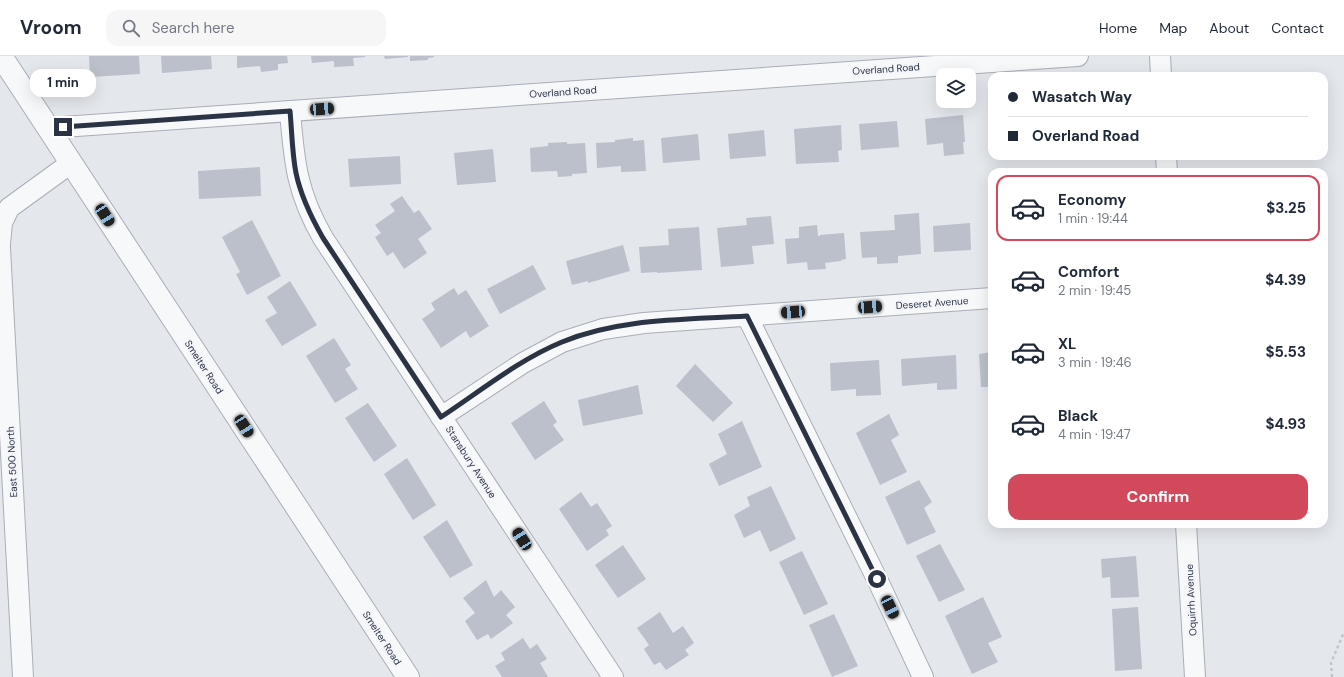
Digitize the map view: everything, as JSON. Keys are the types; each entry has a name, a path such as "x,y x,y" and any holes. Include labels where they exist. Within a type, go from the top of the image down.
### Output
{"street":[{"name":"Smelter Road","path":"1,56 408,677"},
{"name":"Overland Road","path":"48,128 1078,56"},
{"path":"1160,56 1161,72"},
{"name":"Stansbury Avenue","path":"290,111 296,173 306,206 323,238 613,677"},
{"path":"0,244 2,223 9,208 71,163"},
{"name":"East 500 North","path":"0,248 4,375 23,677"},
{"name":"Deseret Avenue","path":"441,417 536,355 562,342 583,334 623,325 988,298"},
{"path":"747,316 870,565 923,677"},
{"name":"Oquirrh Avenue","path":"1186,528 1195,677"}],"path":[{"path":"1332,677 1331,663 1344,632"}],"building":[{"path":"89,56 139,56 140,74 90,77"},
{"path":"161,56 211,56 212,69 162,73"},
{"path":"237,56 287,56 288,63 278,64 278,70 261,72 260,66 237,68"},
{"path":"311,56 365,57 353,58 354,66 334,67 334,61 312,63"},
{"path":"384,56 408,56 408,57 385,59"},
{"path":"410,56 434,57 428,58 428,60 410,61"},
{"path":"963,115 965,142 963,142 964,154 944,156 943,143 927,145 925,119"},
{"path":"897,121 899,147 861,150 859,124"},
{"path":"841,125 842,150 838,151 839,162 796,164 794,129"},
{"path":"764,130 766,156 730,159 728,134"},
{"path":"698,134 700,160 663,163 661,138"},
{"path":"633,138 633,141 644,140 646,171 621,172 621,166 597,168 596,143 615,142 615,140"},
{"path":"567,142 567,144 585,143 587,173 558,177 557,171 531,172 530,148 548,146 548,143"},
{"path":"493,149 496,182 457,185 454,153"},
{"path":"400,156 401,184 350,187 348,159"},
{"path":"260,167 261,196 199,199 198,171"},
{"path":"402,196 414,213 419,210 432,229 418,239 427,253 404,269 393,252 387,256 375,237 381,233 375,225 395,211 390,204"},
{"path":"919,213 921,254 898,256 898,263 877,264 877,257 862,258 860,232 895,230 894,215"},
{"path":"771,216 774,244 752,246 754,264 721,267 717,228 747,225 746,218"},
{"path":"252,220 281,276 247,295 236,274 240,272 222,237"},
{"path":"970,223 971,250 934,252 933,226"},
{"path":"817,225 818,236 844,233 846,259 825,263 826,269 808,270 807,262 787,264 785,239 799,238 799,227"},
{"path":"699,227 702,270 641,273 639,247 669,245 668,229"},
{"path":"623,245 630,271 588,283 588,281 572,285 566,261"},
{"path":"533,265 546,289 500,314 487,289"},
{"path":"290,281 317,325 282,346 265,320 277,313 267,297"},
{"path":"454,288 458,295 466,290 489,326 470,338 466,331 441,348 422,319 435,310 431,303"},
{"path":"334,338 351,365 345,369 358,389 335,403 306,356"},
{"path":"988,353 988,387 981,387 979,354"},
{"path":"956,355 957,389 937,390 937,383 902,386 901,359"},
{"path":"879,360 881,395 856,396 856,389 831,391 830,363"},
{"path":"695,364 733,403 713,422 676,386"},
{"path":"638,385 643,414 583,426 578,400"},
{"path":"544,401 557,422 553,425 564,440 535,460 511,423"},
{"path":"368,403 397,446 374,462 345,418"},
{"path":"889,414 899,435 891,440 907,472 880,485 856,433"},
{"path":"742,421 762,467 719,486 709,464 727,454 718,434"},
{"path":"407,458 436,505 413,520 384,474"},
{"path":"919,480 932,502 924,508 936,532 907,545 885,497"},
{"path":"771,486 796,539 770,552 760,530 744,538 734,515 750,506 747,497"},
{"path":"581,492 591,507 597,503 612,526 606,530 609,535 587,551 559,509"},
{"path":"447,520 473,565 450,578 423,537"},
{"path":"940,544 965,590 939,602 916,556"},
{"path":"623,545 646,579 618,598 595,565"},
{"path":"802,551 828,604 804,615 779,562"},
{"path":"1136,556 1139,597 1111,598 1110,577 1102,578 1101,559"},
{"path":"486,580 494,597 501,590 515,607 506,615 513,623 491,639 488,634 477,640 465,621 475,613 463,598"},
{"path":"983,597 1002,637 988,643 998,662 972,674 945,616"},
{"path":"1138,607 1142,669 1115,671 1112,609"},
{"path":"660,612 673,633 683,626 694,643 685,650 689,655 666,670 660,662 654,665 644,649 649,645 637,628"},
{"path":"834,614 858,666 832,677 809,625"},
{"path":"523,638 530,649 537,644 547,659 540,663 548,677 502,677 495,666 505,660 501,653"}],"route":[{"path":"63,127 290,111 296,173 306,206 323,238 441,417 542,351 583,334 623,325 747,316 877,579"}]}
